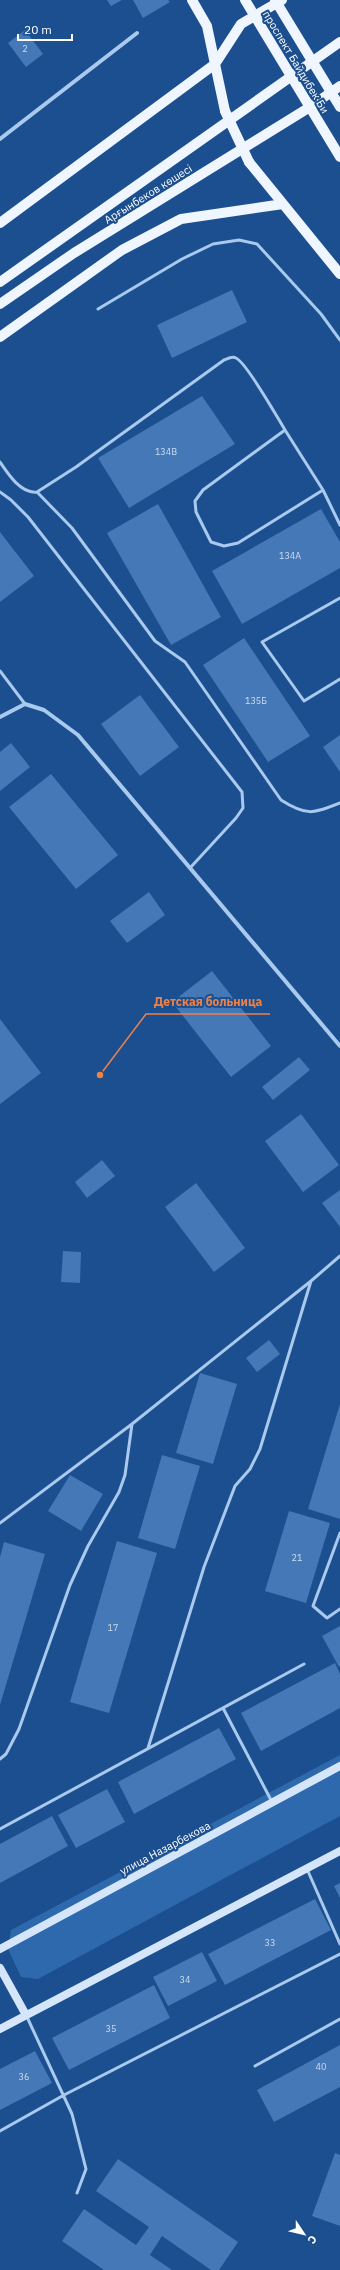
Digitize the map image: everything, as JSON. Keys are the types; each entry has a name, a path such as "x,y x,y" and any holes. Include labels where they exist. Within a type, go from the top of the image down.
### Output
{"main road":[{"path":"192,0 207,26 224,112 249,162 340,274"},
{"name":"проспект Байдибек Би","path":"245,0 340,157"},
{"path":"275,0 340,107"},
{"path":"0,223 215,64 241,24 282,0"},
{"path":"0,282 340,42"},
{"name":"Арғынбеков көшесі","path":"0,304 74,253 298,115 340,86"},
{"path":"0,337 122,250 181,219 283,204"}],"street":[{"path":"0,139 137,33"},
{"path":"0,716 25,704 44,710 78,735 340,1046"},
{"name":"улица Назарбекова","path":"0,1949 340,1766"},
{"path":"0,2029 340,1851"},
{"path":"0,1968 26,2015"}],"lane":[{"path":"98,309 141,282 188,256 213,244 239,240 257,244 321,314 340,340"},
{"path":"0,462 7,472 23,488 30,493 37,492 76,467 224,360 232,357 238,359 285,430 323,490 340,525"},
{"path":"285,430 203,490 195,501 196,512 211,542 224,546 238,543 323,490"},
{"path":"0,492 11,500 28,517 242,792 243,808 190,868"},
{"path":"37,492 72,528 155,641 185,662 281,800 298,811 319,812 340,803"},
{"path":"340,598 262,642 304,701 340,679"},
{"path":"0,671 25,704"},
{"path":"0,1523 132,1424 311,1281 340,1256"},
{"path":"148,1748 204,1567 235,1486 250,1469 260,1449 311,1281"},
{"path":"0,1759 6,1754 19,1729 70,1585 88,1546 119,1492 125,1475 132,1424"},
{"path":"340,1533 314,1606 327,1618 340,1609"},
{"path":"0,1829 304,1664"},
{"path":"223,1708 272,1802"},
{"path":"307,1868 340,1944"},
{"path":"0,2131 64,2095 340,1954"},
{"path":"26,2015 72,2114 86,2169 78,2193"},
{"path":"255,2066 340,2019"}],"shaded area":[{"path":"340,1755 340,1816 38,1979 21,1977 8,1949 11,1930"}],"building":[{"path":"107,0 122,0 111,6"},
{"path":"133,0 168,0 170,2 143,18"},
{"path":"25,30 43,54 26,67 8,43"},
{"path":"232,290 247,322 172,358 157,325"},
{"path":"202,396 235,444 129,508 98,458"},
{"path":"158,504 221,617 171,645 107,533"},
{"path":"321,509 340,542 340,568 242,624 212,571"},
{"path":"0,532 34,576 0,602"},
{"path":"244,638 310,736 268,762 203,665"},
{"path":"140,695 179,747 140,776 101,724"},
{"path":"340,735 340,772 323,747"},
{"path":"11,743 30,767 0,791 0,752"},
{"path":"51,774 118,855 76,889 9,807"},
{"path":"149,892 165,915 127,943 110,921"},
{"path":"212,971 271,1046 231,1077 172,1002"},
{"path":"0,1019 41,1073 0,1104"},
{"path":"299,1057 310,1070 273,1100 262,1087"},
{"path":"301,1114 339,1165 303,1192 265,1141"},
{"path":"102,1160 115,1176 87,1198 75,1182"},
{"path":"196,1183 245,1248 214,1272 165,1207"},
{"path":"340,1190 340,1227 322,1203"},
{"path":"63,1251 81,1252 80,1283 61,1282"},
{"path":"269,1340 280,1354 257,1372 246,1358"},
{"path":"200,1373 237,1384 213,1464 176,1453"},
{"path":"340,1404 340,1519 308,1509"},
{"path":"162,1455 200,1466 175,1549 138,1538"},
{"path":"70,1475 103,1494 81,1531 48,1511"},
{"path":"289,1511 330,1523 306,1603 265,1591"},
{"path":"117,1541 157,1553 109,1713 70,1702"},
{"path":"4,1542 45,1554 0,1705 0,1557"},
{"path":"340,1626 340,1666 339,1667 322,1636"},
{"path":"335,1663 340,1674 340,1708 261,1751 241,1713"},
{"path":"219,1728 236,1759 134,1814 118,1782"},
{"path":"107,1789 125,1822 76,1848 58,1815"},
{"path":"52,1816 68,1846 0,1883 0,1844"},
{"path":"340,1883 340,1898 334,1886"},
{"path":"315,1899 331,1930 225,1985 208,1954"},
{"path":"202,1952 217,1981 168,2006 153,1977"},
{"path":"154,1985 170,2018 69,2070 52,2038"},
{"path":"340,2045 340,2087 274,2122 257,2090"},
{"path":"35,2051 52,2083 0,2110 0,2069"},
{"path":"335,2153 340,2155 340,2226 312,2216"},
{"path":"118,2159 238,2242 219,2270 211,2270 162,2236 150,2255 172,2270 104,2270 62,2241 84,2209 136,2245 149,2227 96,2191"}],"place":[{"name":"Детская больница","path":"100,1075"}]}
